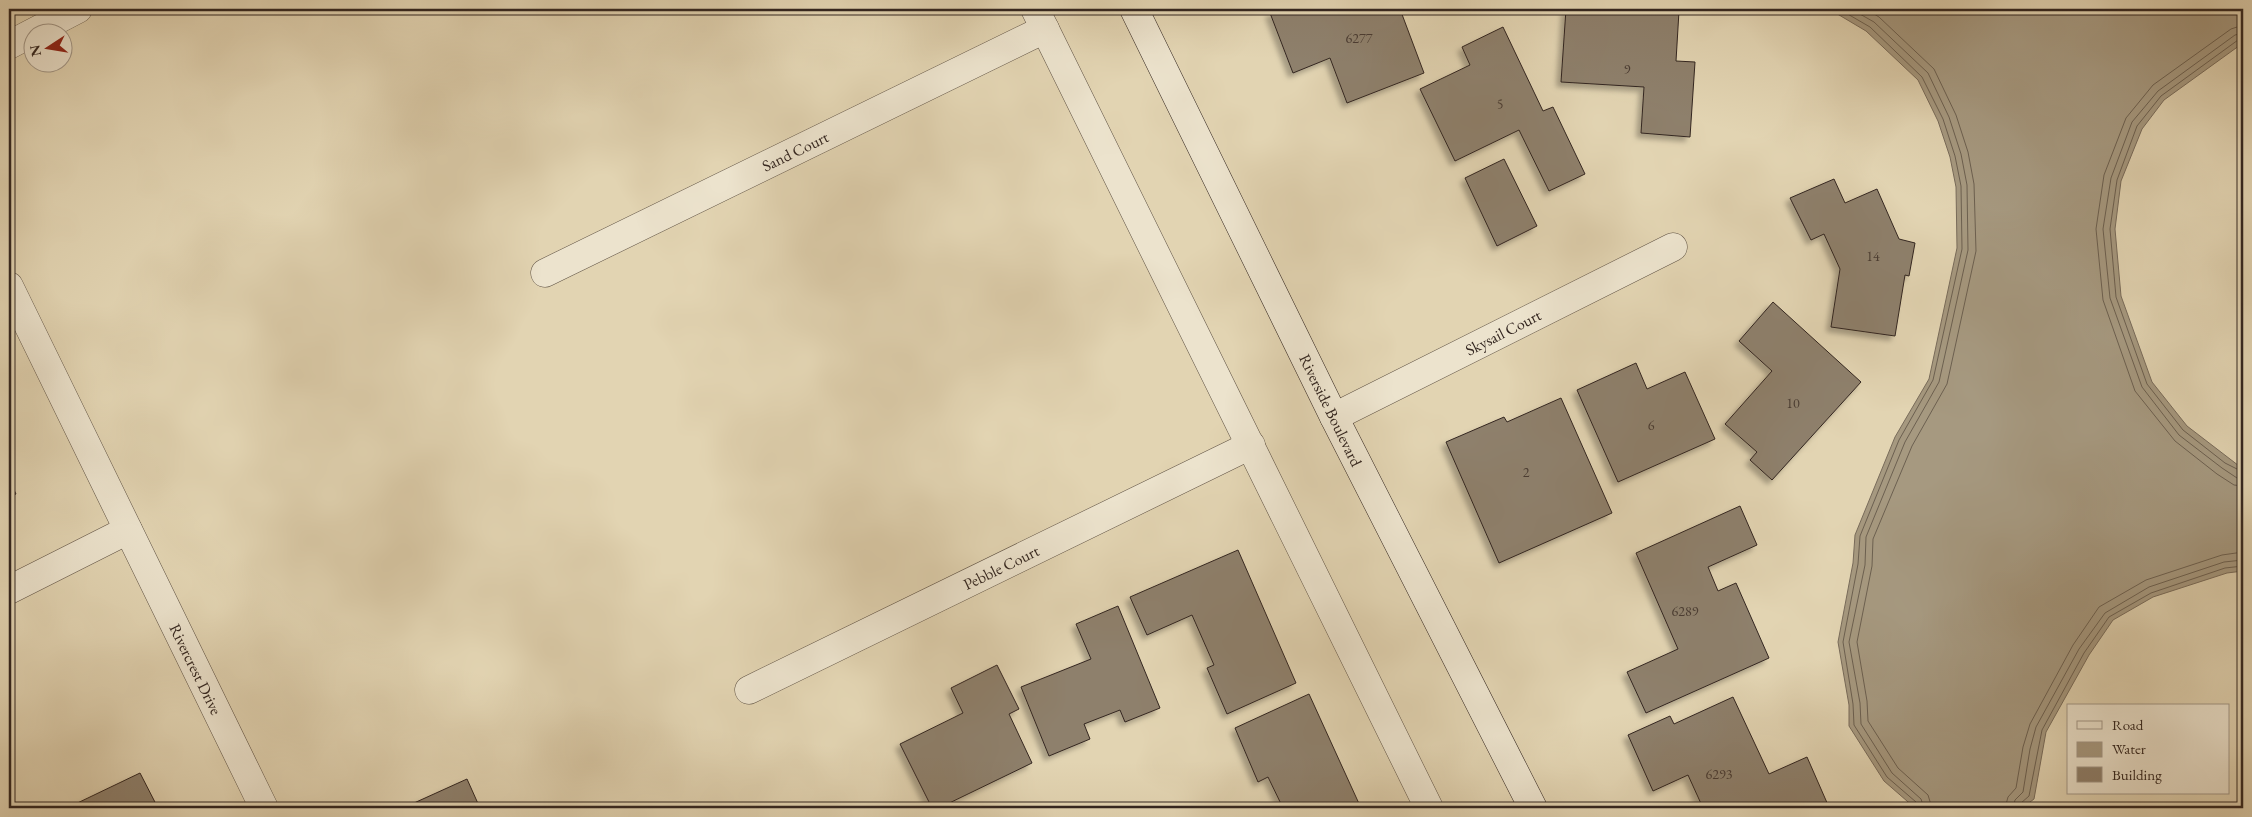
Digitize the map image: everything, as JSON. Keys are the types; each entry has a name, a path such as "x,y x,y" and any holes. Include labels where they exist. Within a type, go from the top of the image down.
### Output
{"street":[{"path":"9,44 78,9"},
{"name":"Riverside Boulevard","path":"1134,9 1334,417 1533,808"},
{"path":"1040,19 1252,445 1429,808"},
{"name":"Sand Court","path":"545,272 1040,19"},
{"name":"Skysail Court","path":"1334,417 1673,248"},
{"name":"Rivercrest Drive","path":"9,286 264,808"},
{"name":"Pebble Court","path":"749,690 1252,445"},
{"path":"9,590 128,530"}],"water":[{"path":"1829,9 2243,9 2243,43 2164,100 2142,129 2121,181 2115,229 2121,296 2152,382 2187,426 2243,469 2243,571 2227,573 2153,597 2113,620 2089,655 2046,732 2034,799 2022,808 1915,808 1884,781 1849,726 1849,705 1838,642 1853,563 1855,535 1895,437 1929,379 1957,248 1956,187 1950,157 1938,121 1918,80 1866,31"}],"building":[{"path":"1282,9 1400,9 1424,73 1347,103 1330,58 1293,73 1270,13"},
{"path":"1566,9 1679,11 1676,61 1695,62 1690,137 1641,133 1644,87 1561,82"},
{"path":"1503,27 1543,111 1553,107 1585,174 1549,191 1519,130 1455,161 1420,89 1470,65 1462,47"},
{"path":"1504,159 1537,226 1497,246 1465,178"},
{"path":"1834,179 1845,203 1877,189 1899,239 1915,243 1909,276 1905,275 1895,336 1831,327 1840,269 1824,234 1811,240 1790,198"},
{"path":"1773,302 1861,382 1772,480 1750,460 1757,452 1725,424 1772,371 1739,341"},
{"path":"1636,363 1647,389 1685,372 1715,439 1618,482 1577,390"},
{"path":"1561,398 1612,513 1499,563 1446,442 1504,417 1507,422"},
{"path":"9,480 16,494 9,497"},
{"path":"1740,506 1757,545 1708,567 1718,591 1736,583 1769,658 1646,713 1627,672 1678,649 1636,553"},
{"path":"1238,550 1296,683 1227,714 1207,668 1214,665 1192,615 1147,635 1130,597"},
{"path":"1118,606 1160,708 1125,722 1120,710 1084,724 1090,739 1049,756 1021,687 1091,659 1076,624"},
{"path":"997,665 1019,709 1009,714 1032,763 939,808 932,808 900,744 963,713 951,688"},
{"path":"1309,694 1361,808 1283,808 1268,777 1258,782 1235,728"},
{"path":"1733,697 1769,774 1807,757 1828,805 1821,808 1703,808 1688,775 1653,791 1628,735 1670,716 1674,724"},
{"path":"140,773 158,808 67,808"},
{"path":"467,779 480,808 403,808"}]}
